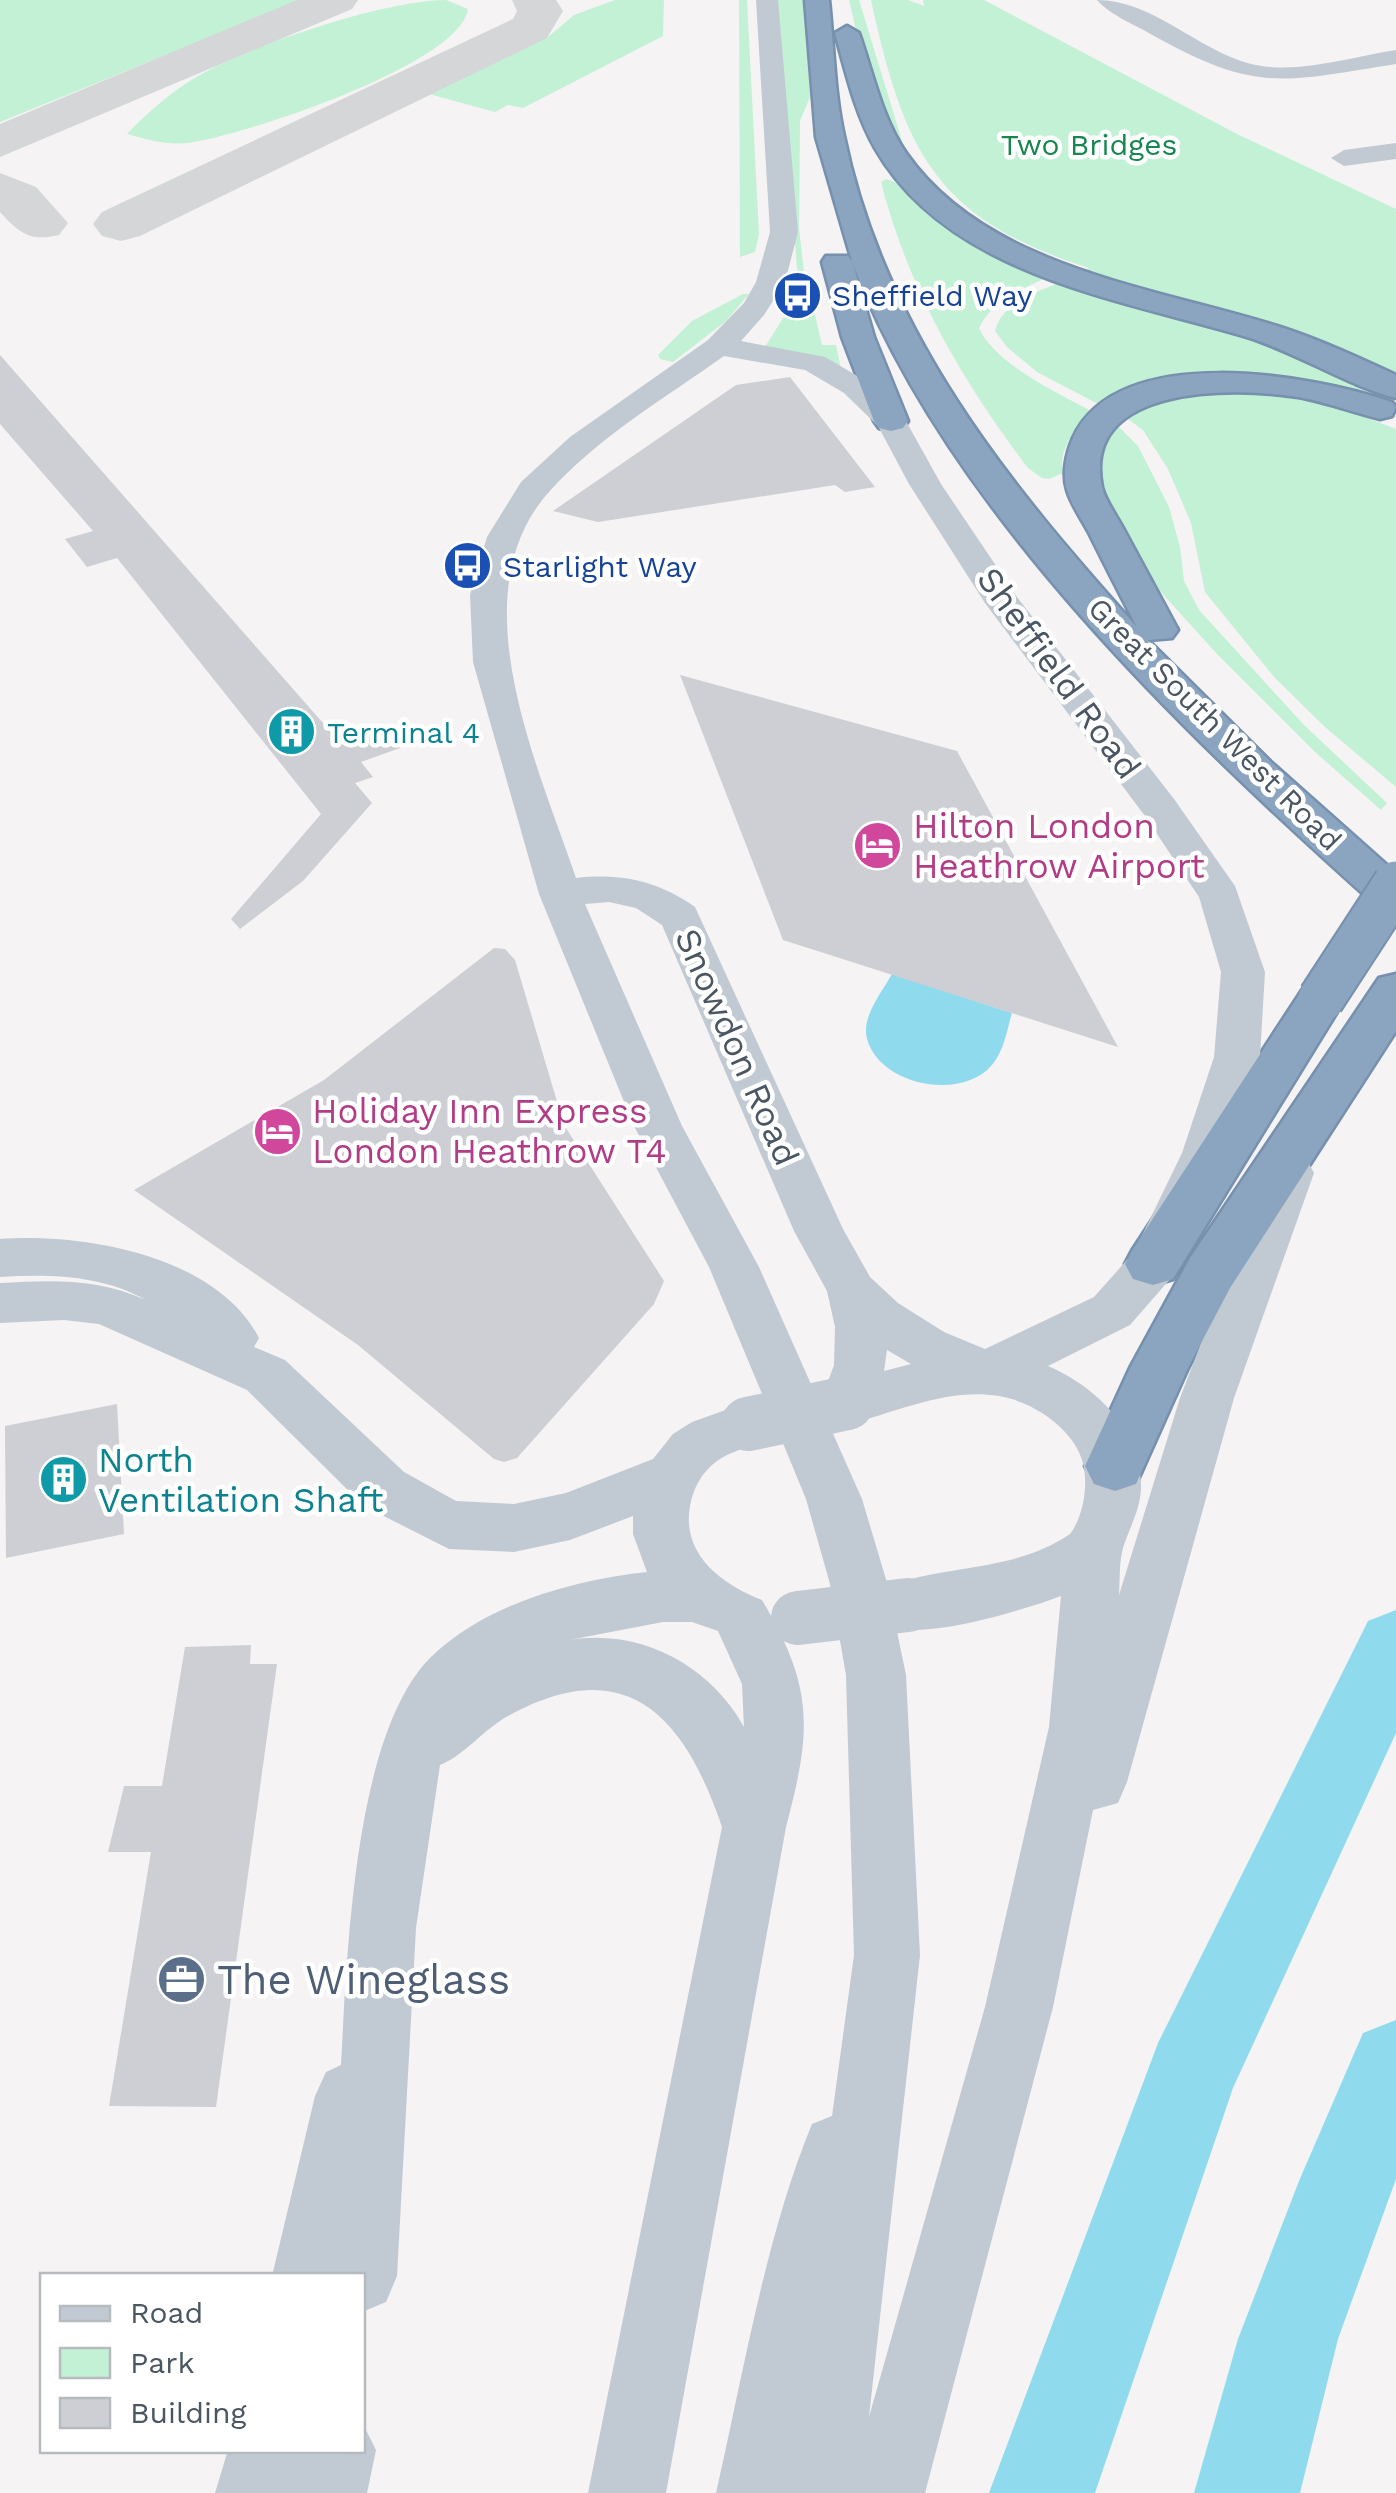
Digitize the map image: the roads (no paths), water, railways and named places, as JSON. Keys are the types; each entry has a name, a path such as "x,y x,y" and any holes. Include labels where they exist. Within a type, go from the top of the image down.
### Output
{"highway":[{"name":"Great South West Road","path":"816,0 826,120 859,238 886,306 915,363 1000,490 1122,638 1268,783 1396,898"},
{"path":"842,0 878,206 916,304 976,405 1024,473 1158,630 1300,772 1396,855"},
{"path":"846,33 877,124 896,160 920,190 960,222 1040,262 1305,346 1396,388"},
{"path":"826,120 824,153 836,257 858,337 891,421"},
{"path":"1158,630 1094,513 1082,478 1082,449 1091,430 1109,413 1151,393 1196,384 1234,382 1328,393 1396,417"},
{"path":"1154,1264 1396,884"},
{"path":"1114,1466 1152,1376 1211,1271 1307,1132 1396,990"}],"street":[{"path":"766,0 784,232 781,260 759,304 718,346 608,423 533,489 512,522 492,570 488,595 491,662 516,759 560,894 658,1126 734,1267 834,1498 859,1584 876,1675 887,1955 821,2493"},
{"path":"1108,0 1230,64 1253,72 1278,74 1396,57"},
{"path":"1344,158 1396,151"},
{"path":"718,346 814,363 855,387 891,421"},
{"name":"Sheffield Road","path":"666,1478 695,1447 748,1424 984,1371 1112,1312 1154,1264 1206,1153 1238,1057 1243,972 1220,896 1160,808 1003,603 944,514 891,421"},
{"name":"Snowdon Road","path":"560,894 607,887 628,889 664,904 680,917 819,1231 852,1291 862,1327 860,1365 847,1402"},
{"path":"1019,2007 1075,1860 1182,1472 1246,1276 1307,1132"},
{"path":"0,1258 27,1255 112,1262 158,1282 218,1321 266,1375 384,1489 450,1525 514,1528 533,1524 589,1510 666,1478"},
{"name":"Snowdon Road","path":"852,1291 878,1319 912,1343 1065,1399 1096,1427 1114,1466"},
{"path":"0,1303 64,1300 105,1304 266,1375"},
{"path":"0,1342 64,1300"},
{"path":"886,2493 1019,2007 1079,1727 1094,1549 1111,1506 1114,1466"},
{"path":"626,2493 754,1828 766,1785 774,1724 768,1670 745,1610 672,1569 664,1552 660,1518 666,1478"},
{"path":"309,2273 379,1964 407,1772 430,1704 457,1672 493,1646 569,1613 616,1601 657,1594 745,1610 908,1605 1037,1581 1094,1549"},
{"path":"407,1772 430,1739 455,1715 505,1684 542,1672 617,1665 649,1674 681,1694 707,1724 738,1782 754,1828"},
{"path":"755,2493 800,2288 887,1955"},
{"path":"360,2273 369,2205 379,1964"},
{"path":"254,2493 266,2453"},
{"path":"328,2493 336,2453"}],"water":[{"path":"892,974 1012,1013 992,1065 962,1083 943,1085 923,1083 888,1068 875,1055 866,1031 874,1005"}],"waterway":[{"path":"1042,2493 1191,2076 1396,1646"},
{"path":"1247,2493 1288,2339 1347,2181 1396,2066"}],"place":[{"name":"Sheffield Way","path":"797,295"},
{"name":"Starlight Way","path":"468,566"},
{"name":"Terminal 4","path":"292,732"},
{"name":"Hilton London Heathrow Airport","path":"878,846"},
{"name":"Holiday Inn Express London Heathrow T4","path":"277,1131"},
{"name":"North Ventilation Shaft","path":"63,1480"},
{"name":"The Wineglass","path":"182,1979"}],"park label":[{"name":"Two Bridges","path":"1089,144"}]}
